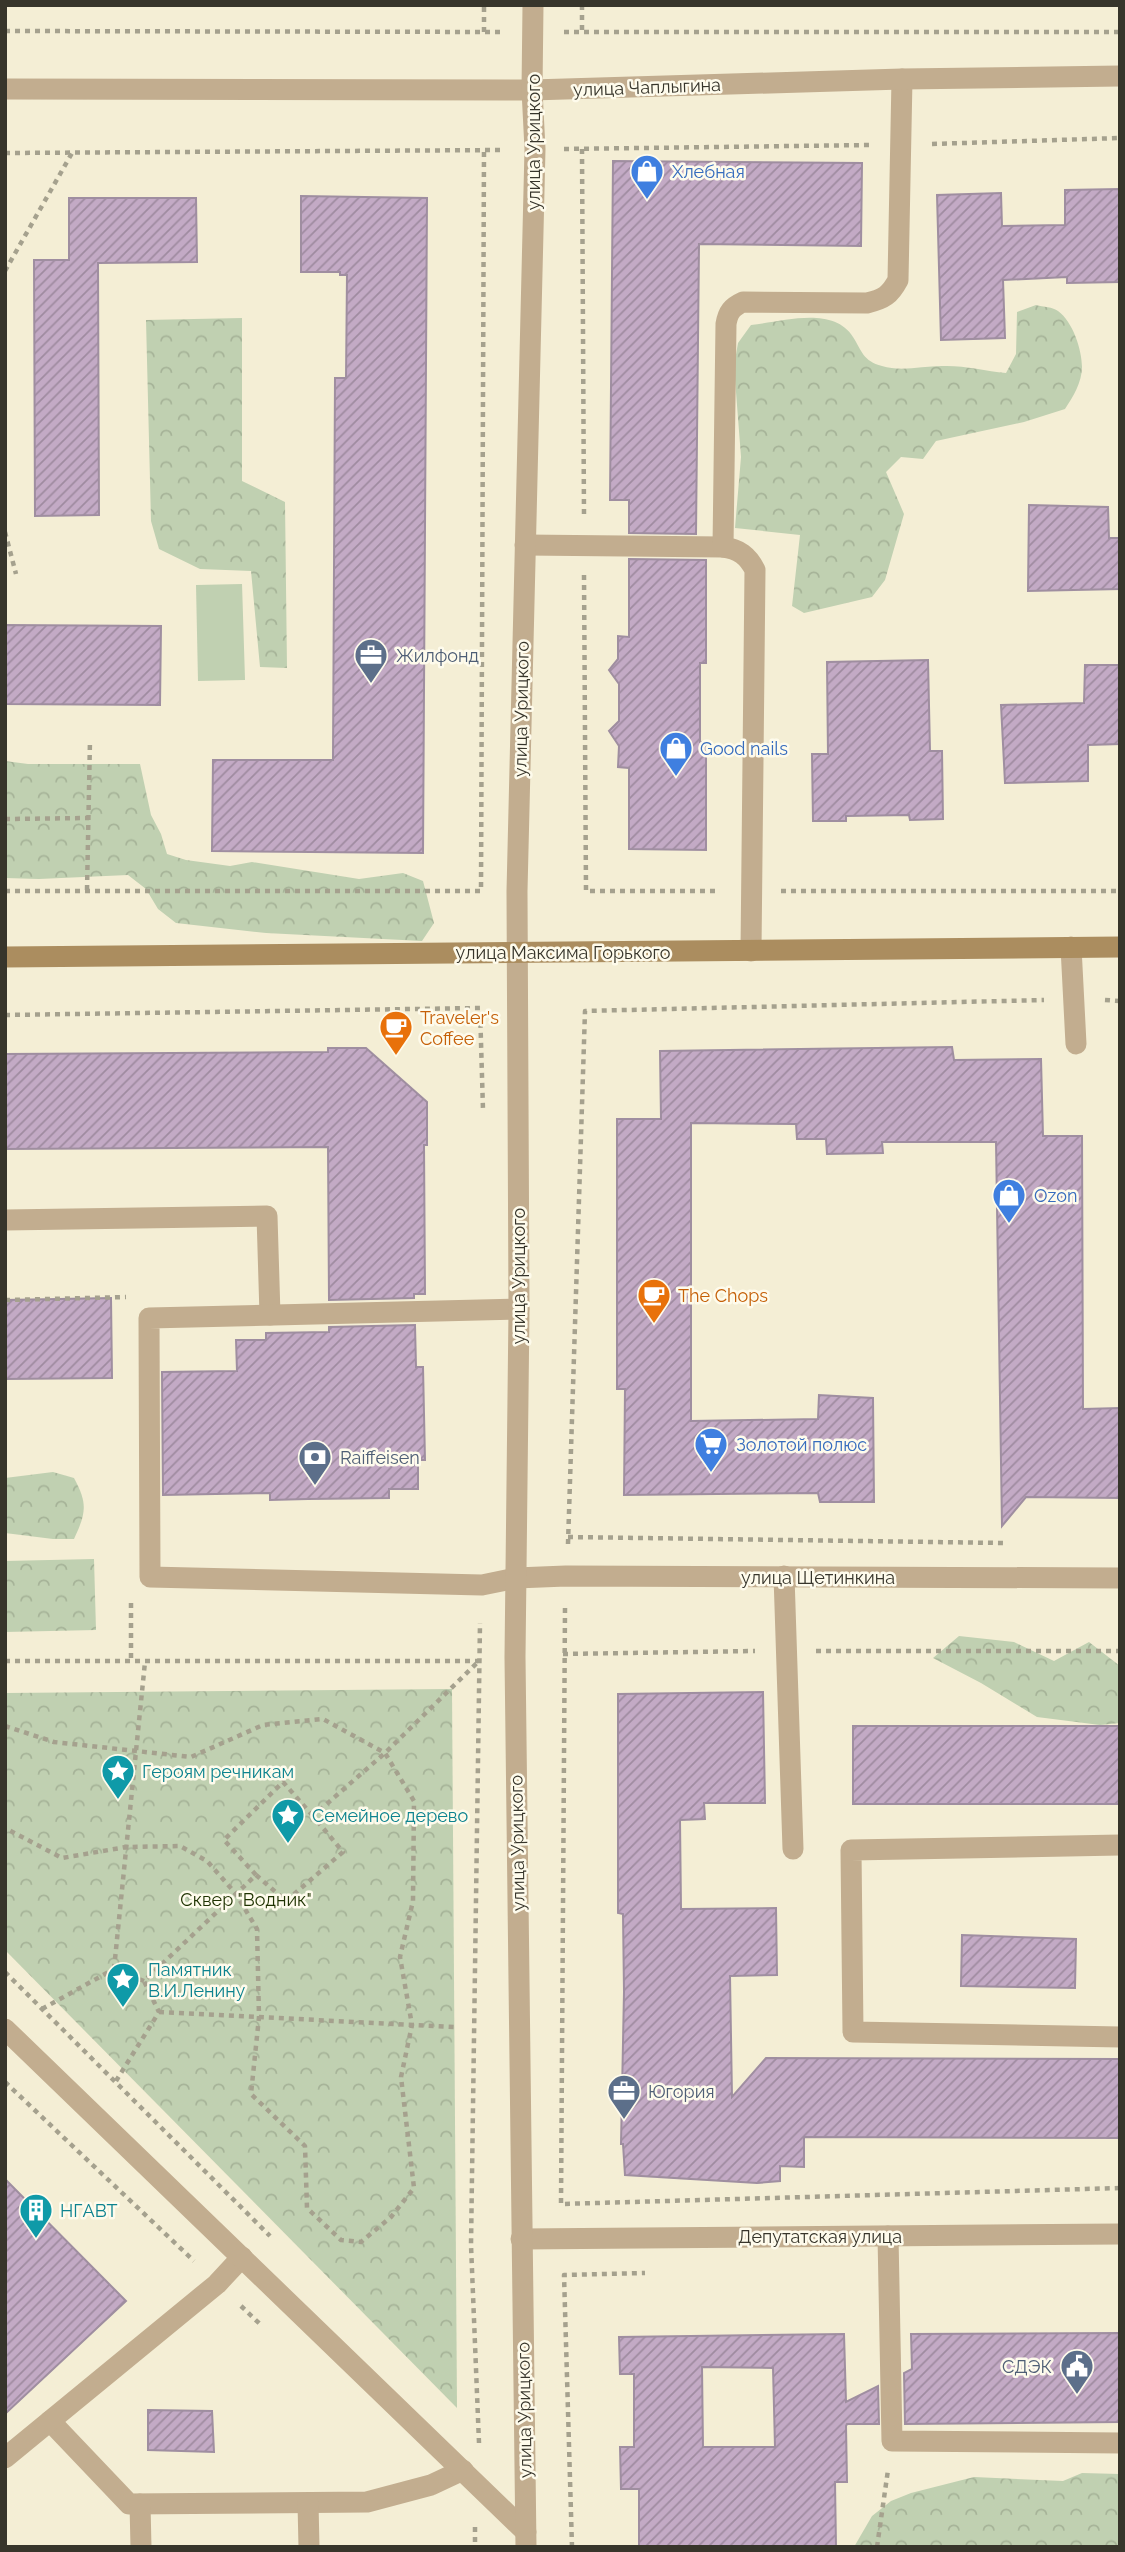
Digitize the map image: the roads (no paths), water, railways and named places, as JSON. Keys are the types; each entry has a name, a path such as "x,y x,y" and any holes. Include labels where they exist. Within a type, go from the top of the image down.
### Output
{"street":[{"name":"улица Урицкого","path":"526,2539 515,1657 519,1309 517,891 535,149 533,5"},
{"name":"улица Чаплыгина","path":"5,89 533,90 902,79 1120,76"},
{"path":"723,547 728,314 734,306 743,302 867,303 884,299 891,293 898,280 902,79"},
{"path":"525,545 723,547 742,553 750,560 755,570 751,951"},
{"path":"1071,947 1076,1044"},
{"name":"улица Максима Горького","path":"5,957 1120,947"},
{"path":"5,1220 267,1216 270,1315 519,1309"},
{"name":"улица Щетинкина","path":"270,1315 149,1318 150,1577 482,1585 516,1577 1120,1578"},
{"path":"784,1576 793,1849"},
{"path":"1120,1845 852,1850 853,2032 1120,2037"},
{"path":"5,2029 463,2470 526,2539"},
{"name":"Депутатская улица","path":"521,2239 1120,2234"},
{"path":"888,2236 892,2441 1120,2443"},
{"path":"5,2458 217,2284 242,2257"},
{"path":"50,2421 130,2504 367,2502 431,2485 463,2470"},
{"path":"308,2502 309,2547"},
{"path":"140,2504 141,2547"}],"place":[{"name":"Хлебная","path":"647,201"},
{"name":"Жилфонд","path":"371,685"},
{"name":"Good nails","path":"676,778"},
{"name":"Traveler's Coffee","path":"396,1057"},
{"name":"Ozon","path":"1009,1225"},
{"name":"The Chops","path":"654,1325"},
{"name":"Золотой полюс","path":"711,1474"},
{"name":"Raiffeisen","path":"315,1487"},
{"name":"Героям речникам","path":"118,1801"},
{"name":"Семейное дерево","path":"288,1845"},
{"name":"Памятник В.И.Ленину","path":"123,2009"},
{"name":"Югория","path":"624,2121"},
{"name":"НГАВТ","path":"36,2240"},
{"name":"СДЭК","path":"1077,2396"}],"park label":[{"name":"Сквер \"Водник\"","path":"246,1899"}]}
